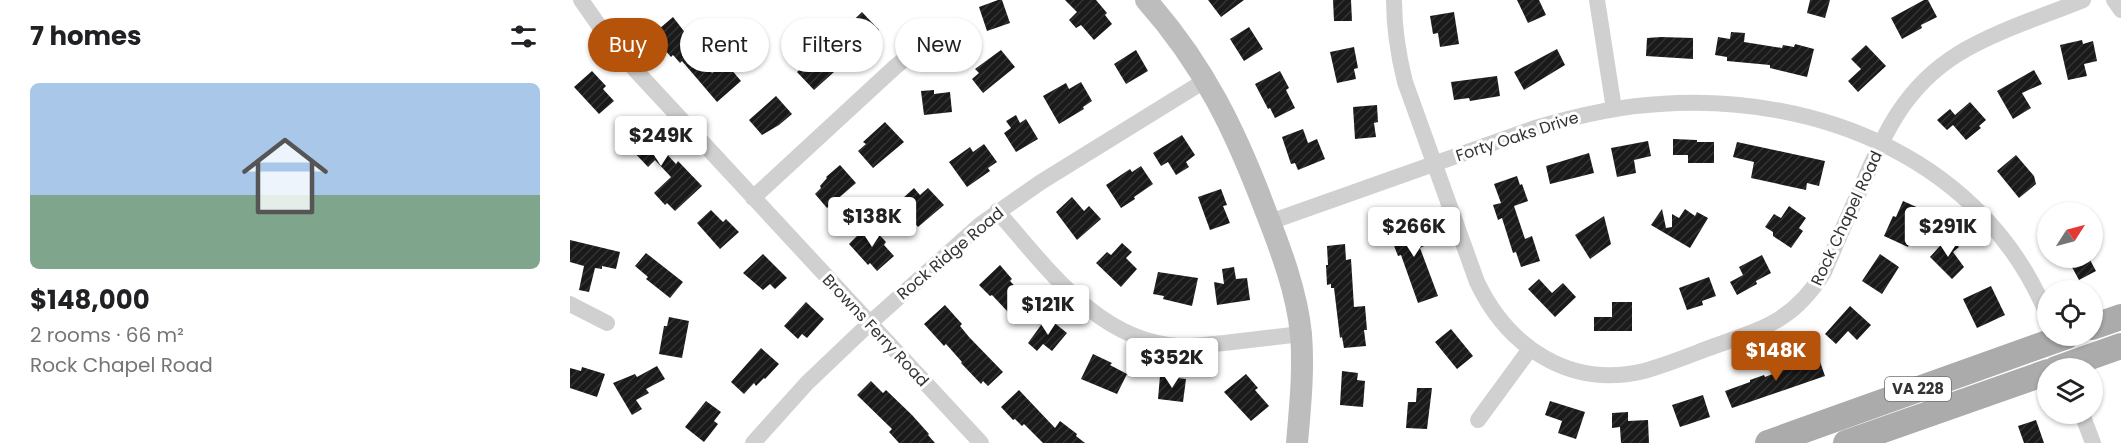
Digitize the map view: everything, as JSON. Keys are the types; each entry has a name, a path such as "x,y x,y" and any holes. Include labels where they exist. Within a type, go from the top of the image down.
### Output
{"main road":[{"path":"2103,323 2121,317"},
{"name":"VA 228","path":"1768,443 2037,340"},
{"name":"VA 228","path":"2088,358 2121,346"},
{"name":"VA 228","path":"1846,443 2037,376"}],"street":[{"name":"Browns Ferry Road","path":"581,0 614,47 981,443"},
{"path":"1146,0 1183,46 1206,80 1243,151 1270,222 1294,298 1301,334 1302,380 1297,443"},
{"name":"Rock Chapel Road","path":"1394,0 1394,21 1403,72 1477,282 1487,304 1513,336 1530,349 1550,361 1595,374 1643,371 1666,364 1763,329 1797,307 1813,290 1824,272 1880,142 1894,117 1913,92 1933,72 1980,42 2084,0"},
{"path":"1597,0 1614,109"},
{"path":"2114,0 2121,10"},
{"path":"753,198 895,67"},
{"name":"Rock Ridge Road","path":"753,443 807,383 870,323 946,253 997,211 1206,80"},
{"name":"Forty Oaks Drive","path":"1270,222 1534,128 1614,109 1660,104 1700,103 1741,106 1800,116 1849,130 1907,155 1936,174 1986,218 2008,245 2037,293"},
{"path":"997,211 1084,306 1102,320 1122,331 1146,340 1180,346 1301,334"},
{"path":"570,304 608,323"},
{"path":"1478,420 1530,349"},
{"path":"2086,424 2093,443"}],"building":[{"path":"1002,0 1010,23 987,31 979,7"},
{"path":"1065,0 1096,0 1107,13 1105,15 1112,24 1094,40 1081,25 1076,28 1069,20 1077,12"},
{"path":"1208,0 1244,0 1221,17"},
{"path":"1333,0 1351,0 1352,21 1334,21"},
{"path":"1517,0 1539,0 1546,15 1528,23"},
{"path":"1810,0 1830,0 1825,18 1807,13"},
{"path":"1928,0 1937,17 1902,39 1891,18"},
{"path":"862,12 868,18 856,18"},
{"path":"1454,12 1459,44 1440,47 1438,33 1433,34 1430,16"},
{"path":"673,17 680,26 680,63 673,55 671,57 668,54 668,21"},
{"path":"1249,27 1263,49 1244,61 1230,39"},
{"path":"1731,32 1745,33 1744,42 1782,48 1783,45 1794,47 1795,44 1814,49 1807,77 1770,68 1770,65 1727,61 1727,57 1715,55 1718,37 1730,39"},
{"path":"1647,38 1693,38 1693,59 1646,56"},
{"path":"2082,40 2083,44 2093,41 2097,61 2084,64 2087,76 2068,80 2060,45"},
{"path":"1866,45 1886,66 1858,92 1848,81 1861,69 1851,59"},
{"path":"1354,47 1358,68 1354,69 1356,79 1337,83 1330,52"},
{"path":"1557,49 1565,65 1524,90 1514,72"},
{"path":"1001,50 1015,67 983,93 972,79 978,72 982,72 982,64"},
{"path":"1136,50 1148,71 1126,84 1114,64"},
{"path":"2034,70 2042,84 2022,93 2031,108 2013,119 1997,91"},
{"path":"1280,71 1289,88 1286,90 1295,108 1275,118 1255,84"},
{"path":"593,72 606,86 603,89 614,101 599,114 574,87"},
{"path":"691,72 733,72 741,81 717,102"},
{"path":"797,72 834,72 814,90"},
{"path":"1497,76 1500,96 1470,101 1469,98 1454,100 1451,82"},
{"path":"1081,82 1092,101 1083,107 1084,109 1059,124 1043,96 1066,83 1069,89"},
{"path":"934,90 934,94 950,92 952,112 924,115 921,91"},
{"path":"776,96 792,114 762,135 749,120"},
{"path":"1970,102 1986,120 1979,126 1981,128 1966,140 1953,125 1947,130 1937,120 1950,109 1955,115"},
{"path":"1377,105 1378,122 1374,123 1376,137 1355,139 1353,107"},
{"path":"1016,115 1020,123 1026,119 1038,139 1016,152 1004,133 1011,128 1006,121"},
{"path":"639,120 650,132 648,134 676,164 678,161 702,186 675,211 667,203 665,205 654,193 671,177 655,160 648,167 631,149 628,151 618,140"},
{"path":"885,122 904,142 873,168 858,151 866,144 863,142"},
{"path":"1303,129 1308,143 1317,139 1325,159 1298,170 1295,163 1291,164 1282,137"},
{"path":"1182,135 1195,155 1186,162 1189,167 1176,175 1168,162 1161,166 1153,153"},
{"path":"1673,139 1714,142 1714,163 1688,163 1688,155 1673,155"},
{"path":"1648,141 1651,156 1634,160 1636,173 1617,177 1611,148"},
{"path":"1737,142 1825,161 1819,186 1807,183 1806,190 1751,178 1754,162 1733,157"},
{"path":"984,144 997,162 988,168 990,171 967,187 949,162 970,147 973,152"},
{"path":"1589,153 1594,173 1550,184 1546,166"},
{"path":"2016,155 2034,176 2036,184 2019,198 1997,171"},
{"path":"840,165 856,183 827,208 815,194 826,177"},
{"path":"1141,166 1153,184 1121,208 1106,185 1130,169 1132,172"},
{"path":"1517,176 1528,201 1514,206 1525,239 1532,236 1540,261 1521,267 1516,252 1513,253 1502,218 1498,220 1493,205 1501,203 1494,184"},
{"path":"914,188 920,195 928,188 944,205 918,227 907,215 911,211 903,198"},
{"path":"1221,189 1227,205 1223,206 1230,223 1210,230 1198,197"},
{"path":"1072,197 1084,211 1089,206 1101,219 1077,240 1056,212"},
{"path":"1903,201 1921,209 1911,232 1914,233 1908,247 1884,236"},
{"path":"1789,206 1806,218 1799,228 1803,231 1791,248 1773,236 1773,232 1765,227 1774,214 1781,218"},
{"path":"1662,209 1666,228 1672,227 1672,214 1679,218 1685,209 1695,216 1697,212 1708,218 1690,248 1651,225"},
{"path":"711,210 723,222 726,219 739,232 720,249 697,223"},
{"path":"1412,211 1424,246 1420,248 1438,296 1418,303 1401,255 1398,256 1391,238 1403,233 1397,217"},
{"path":"1604,216 1611,244 1590,259 1575,235"},
{"path":"869,224 886,242 884,245 894,256 877,271 870,263 868,265 849,244"},
{"path":"1949,236 1959,247 1953,252 1964,267 1952,279 1930,257"},
{"path":"570,240 620,252 616,269 602,266 602,269 595,268 589,292 579,290 584,266 570,262"},
{"path":"1122,243 1132,252 1126,258 1137,269 1121,287 1096,263 1107,252 1111,255"},
{"path":"1345,244 1346,260 1351,259 1354,307 1365,306 1366,346 1344,348 1342,337 1340,338 1334,288 1331,288 1331,284 1327,285 1327,246"},
{"path":"646,253 683,282 670,298 646,279 648,277 635,266"},
{"path":"763,254 787,278 775,289 770,284 763,290 743,273"},
{"path":"1880,254 1899,267 1882,294 1862,281"},
{"path":"1762,255 1771,273 1737,295 1730,282 1743,275 1739,267"},
{"path":"1000,265 1012,279 1010,281 1025,297 1008,312 979,285"},
{"path":"1234,267 1236,279 1247,278 1250,300 1217,305 1214,282 1224,284 1222,269"},
{"path":"2072,268 2094,268 2096,271 2079,280"},
{"path":"1158,272 1198,278 1192,306 1163,299 1164,296 1153,294"},
{"path":"1709,277 1716,296 1702,301 1703,305 1687,310 1679,288"},
{"path":"1539,279 1552,293 1563,283 1576,297 1555,317 1528,289"},
{"path":"1991,286 2005,315 1977,328 1963,299"},
{"path":"806,302 824,319 807,338 802,334 798,339 784,326"},
{"path":"1612,302 1632,302 1632,331 1594,331 1594,317 1612,317"},
{"path":"945,305 962,324 960,326 969,337 1003,372 988,386 983,381 981,384 946,344 944,346 924,324"},
{"path":"1850,306 1871,325 1857,340 1848,331 1836,344 1825,334"},
{"path":"669,317 689,321 682,358 659,354 664,326 667,326"},
{"path":"1047,317 1067,333 1052,351 1043,344 1037,351 1028,343"},
{"path":"1451,329 1473,356 1457,369 1435,342"},
{"path":"761,348 779,364 765,379 756,386 754,383 744,394 731,382"},
{"path":"1093,354 1112,363 1110,365 1127,374 1117,394 1081,379"},
{"path":"1818,356 1825,376 1732,408 1725,391"},
{"path":"657,366 665,379 646,389 649,393 636,400 642,409 632,415 613,383 635,374 637,377"},
{"path":"582,367 605,374 597,397 570,388 570,368 581,371"},
{"path":"1342,371 1358,373 1357,380 1365,381 1363,407 1340,405"},
{"path":"1246,374 1258,388 1255,390 1269,406 1251,421 1224,392"},
{"path":"1160,376 1186,379 1183,402 1158,399"},
{"path":"871,381 883,393 886,390 912,415 935,443 899,443 889,432 892,429 857,395"},
{"path":"1417,388 1432,388 1427,429 1406,428 1408,402 1416,402"},
{"path":"1019,390 1055,428 1060,421 1085,443 1043,443 1024,424 1022,426 1015,419 1013,420 1001,407"},
{"path":"1703,395 1710,417 1680,427 1672,405"},
{"path":"706,401 721,412 714,421 718,424 704,442 685,427"},
{"path":"1550,401 1585,412 1576,439 1558,433 1562,421 1545,415"},
{"path":"1628,412 1628,421 1648,420 1649,443 1621,443 1620,427 1612,428 1612,413"},
{"path":"2036,420 2044,443 2024,443 2018,426"}]}
